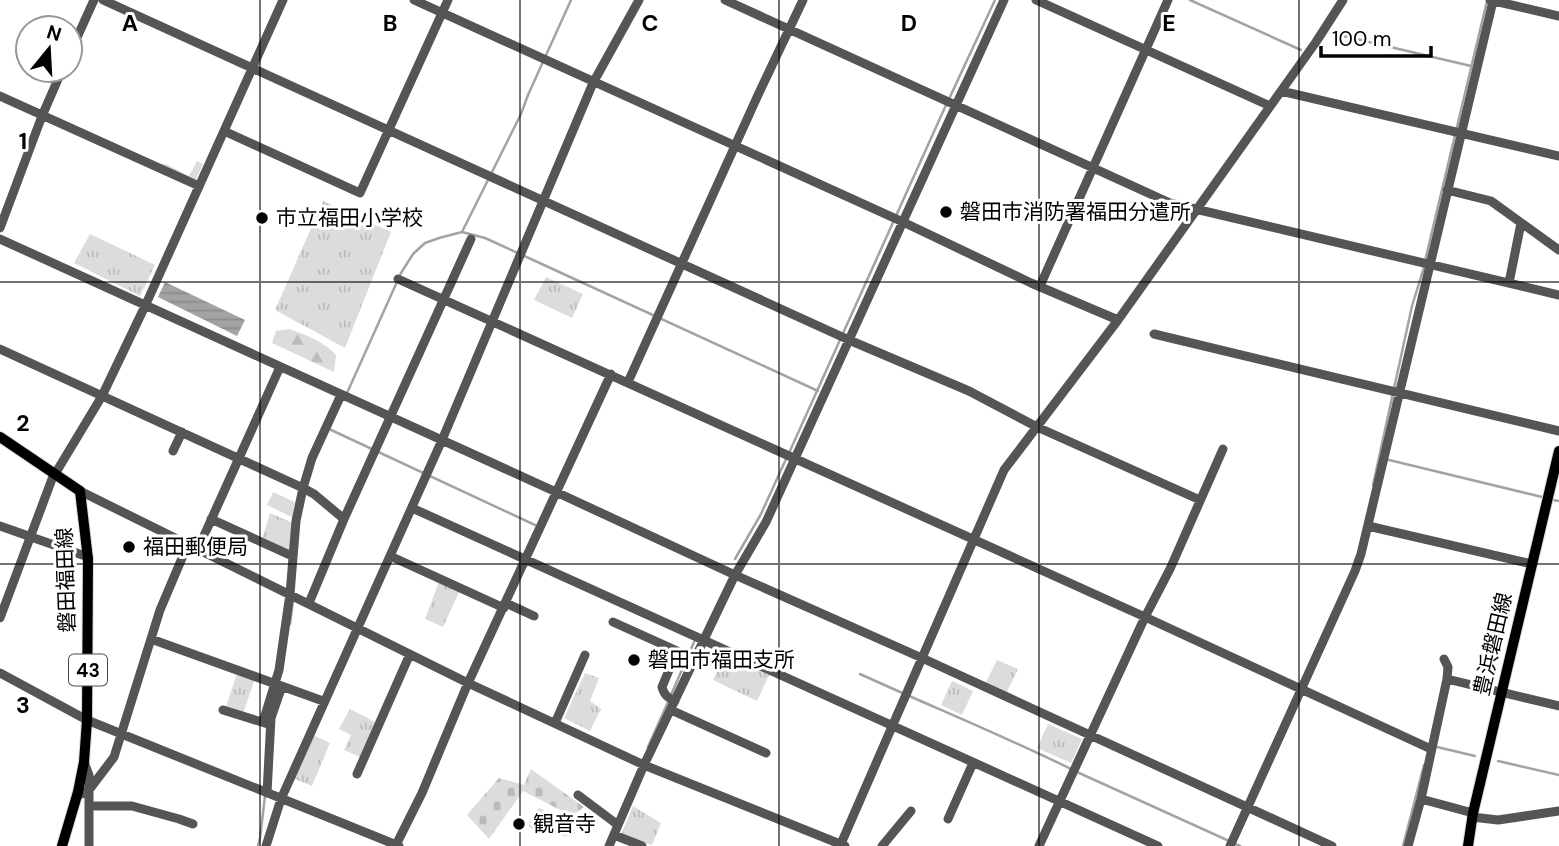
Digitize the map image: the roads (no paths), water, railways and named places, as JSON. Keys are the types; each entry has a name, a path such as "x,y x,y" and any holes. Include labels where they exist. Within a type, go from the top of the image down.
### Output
{"main road":[{"path":"0,438 80,491"},
{"name":"豊浜磐田線","path":"1468,846 1559,451"},
{"name":"磐田福田線","path":"62,846 84,762 87,720 88,557 80,491"}],"street":[{"path":"84,22 94,0"},
{"path":"103,0 849,340 969,391 1037,427 1200,500"},
{"path":"0,618 55,473 102,396 284,0"},
{"path":"414,0 1118,320"},
{"path":"224,131 360,193 449,0"},
{"path":"266,846 281,799 323,701 358,629 494,321 593,83 639,0"},
{"path":"725,0 1170,203 1559,295"},
{"path":"628,382 803,0"},
{"path":"766,753 671,703 662,687 686,655 704,640 735,575 766,522 1004,0"},
{"path":"1036,0 1270,106"},
{"path":"1040,286 1168,0"},
{"path":"80,491 468,683 644,765 842,845 1004,470 1118,320 1343,0"},
{"path":"1230,846 1355,571 1368,526 1490,1 1559,16"},
{"path":"0,228 56,84"},
{"path":"1281,91 1559,156"},
{"path":"0,96 199,186"},
{"path":"1447,190 1491,201 1559,250"},
{"path":"1509,283 1521,223"},
{"path":"0,239 1332,846"},
{"path":"309,603 344,519 471,239"},
{"path":"398,279 1431,749"},
{"path":"1154,334 1559,431"},
{"path":"0,349 303,488 344,519"},
{"path":"198,549 280,367"},
{"path":"0,673 87,720 398,845 468,683 611,374"},
{"path":"267,793 267,723 279,684 296,521 312,458 341,394"},
{"path":"173,451 182,432"},
{"path":"1039,846 1170,569 1223,449"},
{"path":"412,508 1158,846"},
{"path":"211,519 292,556"},
{"path":"0,526 88,557"},
{"path":"1368,526 1532,564"},
{"path":"77,796 89,790 114,757 160,610 188,544"},
{"path":"390,556 534,616"},
{"path":"612,622 686,655"},
{"path":"151,639 323,701"},
{"path":"357,774 410,654"},
{"path":"555,723 585,655"},
{"path":"609,846 614,835 615,822 671,703 686,655"},
{"path":"1408,846 1447,679 1448,667 1444,659"},
{"path":"1447,679 1559,706"},
{"path":"223,710 267,723"},
{"path":"84,762 89,775 89,846"},
{"path":"948,819 972,763"},
{"path":"578,795 615,822"},
{"path":"1421,799 1498,820 1559,811"},
{"path":"89,806 132,806 193,824"},
{"path":"882,846 911,811"},
{"path":"614,835 642,846"}],"waterway":[{"path":"462,232 521,114 571,0"},
{"path":"949,99 995,0"},
{"path":"1190,0 1301,50"},
{"path":"1425,261 1487,1"},
{"path":"1331,33 1471,66"},
{"path":"789,453 946,105"},
{"path":"347,393 401,273 413,254 425,243 462,232 485,238 818,391"},
{"path":"1373,485 1412,306 1424,267"},
{"path":"329,429 535,525"},
{"path":"735,559 761,514 786,459"},
{"path":"1385,459 1542,497"},
{"path":"1553,500 1559,501"},
{"path":"290,624 293,600"},
{"path":"671,695 694,642"},
{"path":"860,674 1071,769"},
{"path":"648,747 668,702"},
{"path":"1437,747 1475,756"},
{"path":"1498,761 1559,775"},
{"path":"1403,846 1424,765"},
{"path":"1077,772 1240,846"},
{"path":"258,846 265,796"}],"place":[{"name":"磐田市消防署福田分遣所","path":"946,212"},
{"name":"市立福田小学校","path":"262,218"},
{"name":"福田郵便局","path":"129,547"},
{"name":"磐田市福田支所","path":"634,660"},
{"name":"観音寺","path":"519,824"}]}
